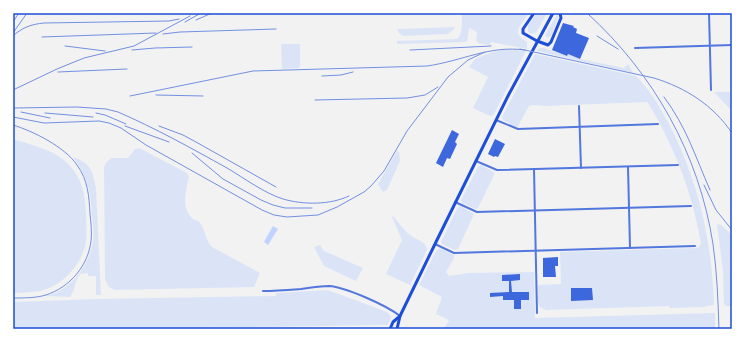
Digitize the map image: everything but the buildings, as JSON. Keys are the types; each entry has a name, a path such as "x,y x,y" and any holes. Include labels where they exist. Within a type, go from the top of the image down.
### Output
{"main road":[{"path":"534,13 525,26 523,32 527,37 537,42 546,44 550,44 561,18 560,13"},
{"path":"397,329 400,316 435,244 496,120 552,13"},
{"path":"390,329 393,322 400,316"}],"street":[{"path":"709,13 711,90"},
{"path":"635,48 732,45"},
{"path":"579,106 581,168"},
{"path":"496,120 515,129 658,124"},
{"path":"476,161 497,170 678,165"},
{"path":"628,167 630,248"},
{"path":"534,169 537,313"},
{"path":"456,202 477,212 691,206"},
{"path":"435,244 454,253 695,246"},
{"path":"263,291 284,291 330,286 375,302 392,310 400,316"}],"shaded area":[{"path":"462,13 529,13 520,25 518,31 519,35 527,42 527,49 491,42 490,45 478,43 476,40 477,32 469,28 467,42 397,44 397,41 457,39 461,34"},
{"path":"537,13 547,13 536,33 531,34 528,32 528,25"},
{"path":"558,13 558,18 551,36 547,38 545,35"},
{"path":"455,27 448,34 403,36 397,29"},
{"path":"281,44 300,44 299,68 282,69"},
{"path":"539,48 544,48 567,56 568,54 580,59 624,68 628,64 633,73 537,51"},
{"path":"509,49 526,51 494,114 490,116 473,108 488,77 469,67 475,59 493,52"},
{"path":"535,54 636,76 652,95 669,125 691,174 703,216 711,260 714,305 705,307 670,308 669,306 546,310 540,307 538,303 538,285 561,284 560,252 696,248 699,247 701,243 695,215 682,174 661,126 647,102 545,106 532,105 529,106 518,126 516,127 503,120 502,117"},
{"path":"714,92 732,92 732,111"},
{"path":"13,139 48,151 66,162 76,174 82,186 85,199 86,242 84,250 76,266 64,279 40,291 13,293"},
{"path":"139,148 187,173 189,177 185,203 188,212 192,218 203,227 208,242 212,247 260,273 254,287 115,290 109,287 105,279 104,167 111,158 128,158 135,149"},
{"path":"397,151 399,152 400,161 387,190 383,192 378,184"},
{"path":"73,157 88,165 92,172 96,188 101,295 96,295 96,276 88,276 88,273 80,274 70,297 46,296 54,294 75,278 84,267 92,247 93,232 90,193 82,172"},
{"path":"481,165 495,173 478,208 476,209 462,203 461,200 478,167"},
{"path":"460,206 474,214 458,249 455,250 442,244 441,242 457,209"},
{"path":"393,216 407,233 425,245 427,250 410,285 386,274 402,240 392,217"},
{"path":"717,224 721,225 732,235 732,306 727,306 724,304 723,271"},
{"path":"320,245 324,251 363,268 356,281 324,266 314,247"},
{"path":"440,248 454,255 454,258 446,272 449,276 468,273 534,272 535,318 715,313 715,329 444,329 449,320 436,314 442,297 419,285 436,251"},
{"path":"328,290 387,312 391,317 388,325 13,329 13,302 276,296 276,293"}],"water":[{"path":"273,226 278,229 268,245 264,242"}],"railway":[{"path":"13,22 19,13"},
{"path":"13,33 27,13"},
{"path":"185,22 201,13"},
{"path":"196,20 212,13"},
{"path":"587,13 633,62 653,89 685,147 697,179 713,244 719,329"},
{"path":"13,90 84,58 134,46 190,16"},
{"path":"13,36 27,27 44,23 169,21 179,19"},
{"path":"163,34 180,32 276,29"},
{"path":"42,37 156,33"},
{"path":"597,36 618,49"},
{"path":"65,46 105,51"},
{"path":"410,50 491,46"},
{"path":"132,50 192,47"},
{"path":"520,49 654,78 666,82 688,92 698,99 716,114 732,133"},
{"path":"130,96 253,71 427,66 500,50 525,50"},
{"path":"13,117 44,123 99,121 109,123 121,128 146,145 262,210 274,215 287,217 318,215 337,207 364,192 371,186 384,171 407,131 448,77 468,60 485,52"},
{"path":"58,72 127,69"},
{"path":"322,76 341,75 353,72"},
{"path":"315,100 407,98 425,95 438,87"},
{"path":"156,95 203,96"},
{"path":"664,97 685,131 710,190"},
{"path":"13,108 77,107 106,109 118,112 173,138 261,189 283,199 317,203 334,201 349,196"},
{"path":"21,112 50,118"},
{"path":"45,113 93,117"},
{"path":"96,113 105,115 126,124"},
{"path":"13,125 48,140 72,158 84,176 89,201 91,224 91,241 86,259 82,267 70,281 63,287 46,295 13,298"},
{"path":"125,126 169,142"},
{"path":"159,126 183,135 276,187"},
{"path":"192,153 223,179 261,200 285,208 312,208"},
{"path":"704,185 716,210 732,230"}]}
